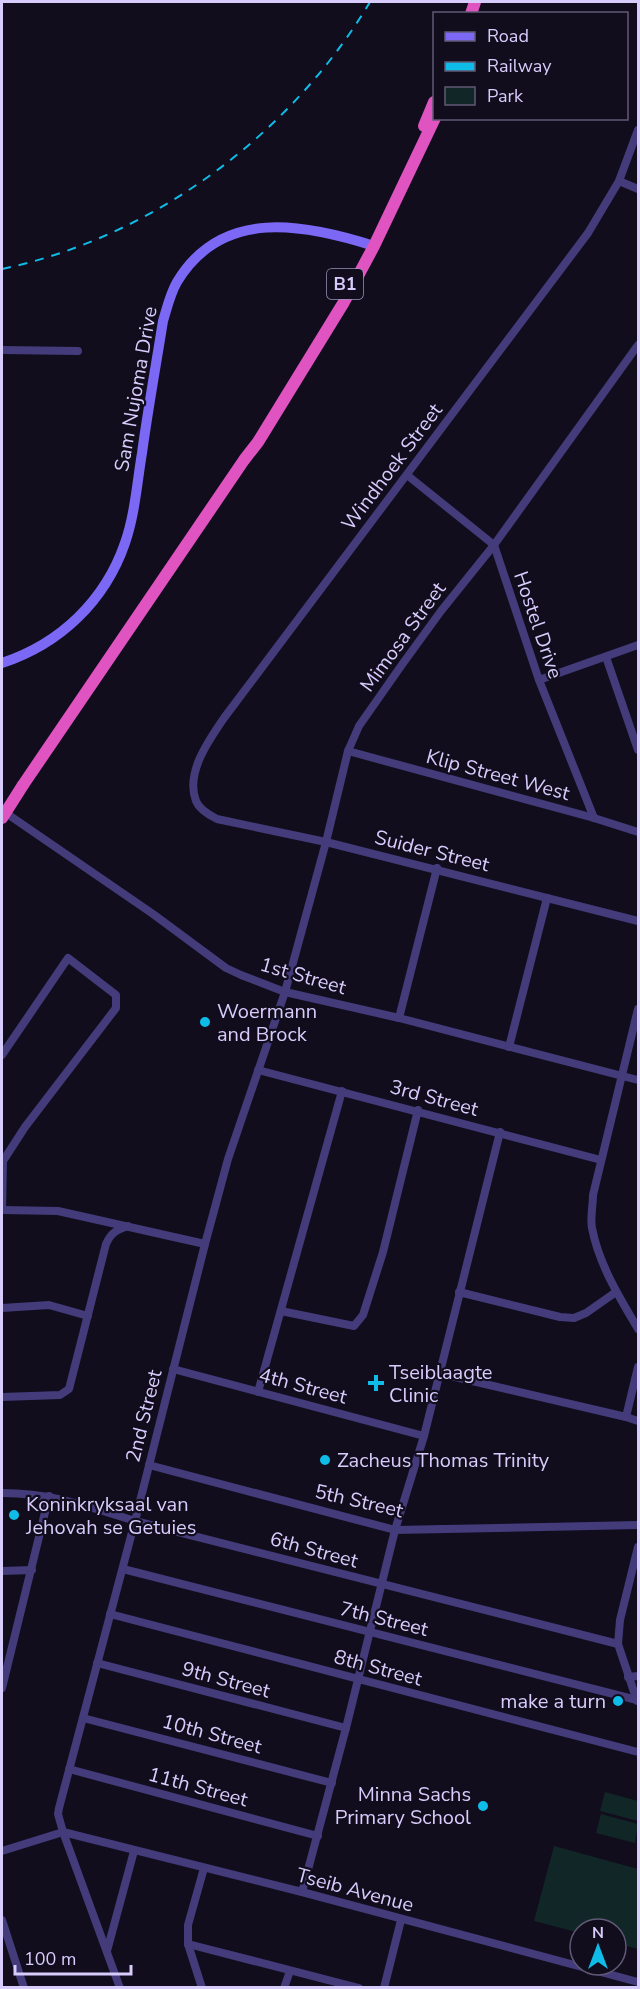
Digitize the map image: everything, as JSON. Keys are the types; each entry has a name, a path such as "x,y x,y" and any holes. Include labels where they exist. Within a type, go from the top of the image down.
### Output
{"highway":[{"name":"B1","path":"370,244 433,106"},
{"name":"B1","path":"2,818 243,460 258,442 332,322 434,120"}],"main road":[{"name":"Sam Nujoma Drive","path":"2,663 19,657 64,631 103,590 117,565 132,515 163,321 172,292 184,272 204,251 230,235 245,229 285,226 313,230 370,244"}],"street":[{"name":"Windhoek Street","path":"217,819 205,812 196,802 194,786 195,771 208,742 231,708 588,232 619,181 639,130"},
{"path":"619,181 639,189"},
{"name":"Mimosa Street","path":"285,992 348,751 359,726 400,666 494,545 639,345"},
{"path":"2,350 78,351"},
{"path":"407,475 494,545"},
{"name":"Hostel Drive","path":"494,545 539,680 594,818"},
{"path":"539,680 639,645"},
{"path":"606,657 639,750"},
{"name":"Klip Street West","path":"348,751 639,832"},
{"name":"1st Street","path":"2,811 153,914 226,968 285,992 399,1018 639,1080"},
{"name":"Suider Street","path":"217,819 437,868 639,921"},
{"path":"399,1018 437,868"},
{"path":"509,1047 548,898"},
{"path":"2,1055 68,958 116,995 116,1008 25,1127 3,1161 2,1210 58,1211 205,1244"},
{"name":"2nd Street","path":"120,1988 58,1814 228,1159 285,992"},
{"path":"639,1009 593,1195 592,1226 602,1261 616,1292 639,1329"},
{"name":"3rd Street","path":"258,1070 418,1110 601,1160"},
{"path":"258,1392 342,1091"},
{"path":"281,1311 354,1326 363,1316 383,1252 418,1110"},
{"path":"302,1892 332,1783 395,1530 424,1436 500,1132"},
{"path":"2,1397 60,1395 69,1389 110,1235 128,1226"},
{"path":"459,1292 560,1317 574,1318 586,1313 616,1292"},
{"path":"2,1308 49,1305 88,1316"},
{"path":"626,1417 639,1367"},
{"name":"4th Street","path":"173,1369 424,1436"},
{"path":"438,1373 639,1420"},
{"name":"5th Street","path":"149,1465 395,1530 639,1525"},
{"name":"6th Street","path":"2,1493 49,1496 135,1521 618,1644"},
{"path":"2,1688 49,1496"},
{"path":"638,1702 618,1644 620,1620 639,1546"},
{"name":"7th Street","path":"123,1569 638,1702"},
{"path":"2,1571 32,1570"},
{"name":"8th Street","path":"110,1614 639,1752"},
{"name":"9th Street","path":"97,1664 346,1728"},
{"path":"628,1677 639,1676"},
{"name":"10th Street","path":"83,1718 332,1783"},
{"name":"11th Street","path":"69,1769 318,1836"},
{"path":"2,1851 63,1832"},
{"name":"Tseib Avenue","path":"63,1832 302,1892 639,1982"},
{"path":"107,1952 134,1851"},
{"path":"202,1988 188,1944 189,1925 204,1868"},
{"path":"2,1920 24,1988"},
{"path":"384,1988 401,1920"},
{"path":"188,1944 359,1988"},
{"path":"284,1988 291,1971"}],"green space":[{"path":"605,1792 638,1801 638,1821 600,1811"},
{"path":"601,1814 638,1824 635,1843 596,1833"},
{"path":"554,1846 638,1869 638,1949 628,1946 628,1917 568,1917 568,1930 534,1921"}],"railway":[{"path":"2,269 58,254 113,232 164,205 213,173 259,136 301,95 338,50 370,2"}],"place":[{"name":"Woermann and Brock","path":"205,1022"},
{"name":"Tseiblaagte Clinic","path":"376,1383"},
{"name":"Zacheus Thomas Trinity","path":"325,1460"},
{"name":"Koninkryksaal van Jehovah se Getuies","path":"14,1515"},
{"name":"make a turn","path":"618,1701"},
{"name":"Minna Sachs Primary School","path":"483,1806"}]}
